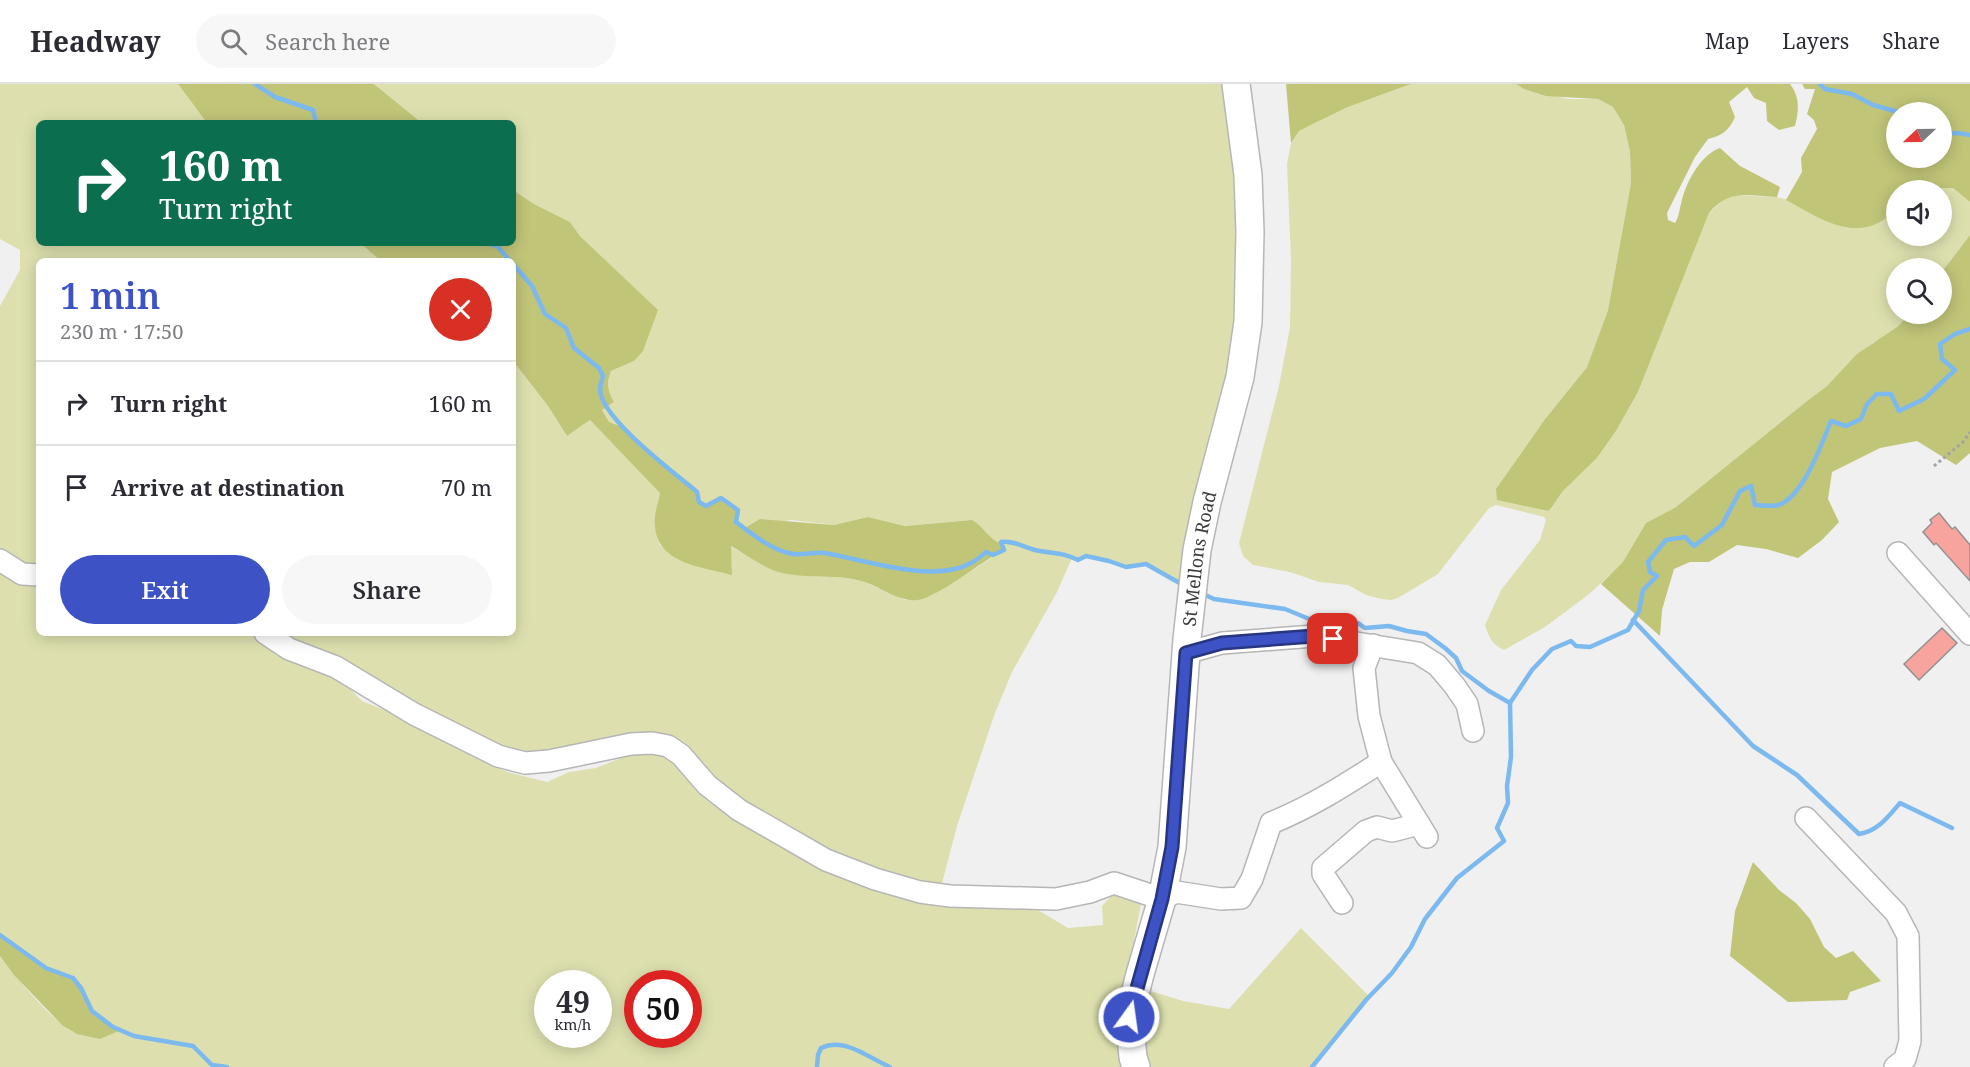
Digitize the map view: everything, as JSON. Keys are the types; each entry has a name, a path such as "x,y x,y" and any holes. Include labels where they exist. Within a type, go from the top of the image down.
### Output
{"main road":[{"name":"St Mellons Road","path":"1136,1067 1129,1017 1162,899 1172,847 1186,653 1197,550 1207,502 1240,377 1248,322 1250,232 1248,175 1236,84"}],"street":[{"path":"1898,553 1970,634"},
{"path":"0,560 22,574 36,575"},
{"path":"270,636 289,649 336,667 414,714 498,756 525,763 549,761 631,744 652,743 668,746 681,755 707,785 740,810 826,860 920,892 950,896 1056,899 1090,892 1114,883 1162,899 1176,892 1221,899 1241,898 1252,879 1271,823 1329,796 1381,762"},
{"path":"1186,653 1222,643 1314,636 1418,653 1437,665 1454,685 1467,704 1473,731"},
{"path":"1342,903 1323,874 1323,868 1366,831 1377,827 1392,831 1423,831 1381,762 1369,716 1364,668 1373,645"},
{"path":"1806,818 1896,913 1908,936 1910,1041 1905,1059 1895,1067"}],"path":[{"path":"1934,466 1963,442 1970,432"}],"green space":[{"path":"0,84 178,84 205,120 36,120 36,246 364,246 378,258 36,258 36,567 28,568 0,551 0,306 20,270 20,250 0,239"},
{"path":"178,84 374,84 418,120 205,120"},
{"path":"374,84 1225,84 1240,206 1237,349 1184,585 1146,564 1126,567 1086,556 1078,560 1072,558 1057,592 1012,672 995,713 957,826 940,891 850,863 713,783 686,749 574,748 527,753 497,745 282,636 516,636 516,365 548,406 567,436 590,420 661,493 656,519 660,545 732,574 730,546 775,571 862,581 905,600 933,595 1004,550 1002,544 972,520 905,526 868,517 834,525 791,520 745,528 699,502 625,428 609,422 602,410 614,402 608,387 611,371 634,361 657,310 580,236 570,222 516,192 516,120 418,120"},
{"path":"1286,84 1411,84 1348,107 1319,121 1299,131 1291,143"},
{"path":"1411,84 1516,84 1524,89 1569,99 1598,99 1613,107 1624,125 1630,152 1631,183 1608,310 1587,367 1546,418 1528,506 1547,511 1562,492 1597,458 1616,431 1638,392 1709,213 1724,199 1735,195 1777,197 1874,225 1886,218 1886,246 1952,246 1953,188 1970,202 1970,235 1952,259 1886,258 1886,324 1900,324 1882,339 1872,343 1827,386 1676,507 1646,523 1623,563 1588,595 1545,627 1504,650 1492,640 1485,625 1501,590 1540,540 1546,520 1544,517 1496,505 1489,508 1438,574 1391,600 1366,595 1348,585 1319,582 1290,572 1253,565 1243,556 1239,543 1279,386 1290,327 1291,260 1287,164 1291,143 1299,131 1348,107"},
{"path":"1516,84 1790,84 1796,94 1798,104 1795,126 1779,130 1767,121 1766,103 1754,98 1747,87 1729,102 1735,117 1730,126 1721,134 1708,139 1695,157 1667,213 1668,220 1675,223 1694,171 1706,157 1720,148 1740,166 1780,187 1777,197 1740,195 1724,200 1709,213 1638,392 1616,431 1597,458 1562,492 1548,511 1497,500 1496,489 1546,418 1587,367 1608,310 1631,183 1630,152 1624,125 1613,107 1598,99 1546,96"},
{"path":"1802,84 1970,84 1970,202 1952,188 1952,180 1886,180 1886,219 1871,226 1849,228 1827,221 1786,200 1802,172 1801,158 1817,129 1814,120 1807,114 1815,89 1805,89"},
{"path":"516,192 570,222 580,236 658,310 643,351 634,361 611,371 608,387 614,402 602,410 609,422 625,428 634,439 697,492 699,502 706,506 721,498 738,510 737,522 745,528 760,519 834,525 868,517 905,526 972,520 1002,544 1004,550 936,593 917,600 903,599 868,583 850,579 786,574 775,571 731,546 732,575 679,560 660,544 656,532 655,516 660,493 590,420 567,436 548,406 516,365 516,258 378,258 364,246 516,246"},
{"path":"1970,235 1970,453 1956,465 1917,441 1880,448 1832,472 1828,499 1839,522 1822,540 1798,558 1766,549 1737,545 1709,562 1690,562 1674,569 1662,610 1660,636 1601,584 1623,562 1646,523 1676,507 1827,386 1857,354 1900,324 1952,324 1952,259"},
{"path":"0,567 36,580 36,636 254,636 272,650 335,674 362,701 416,723 475,758 507,772 547,782 569,772 596,768 631,754 658,752 674,762 706,800 804,858 1028,904 1068,928 1103,925 1102,906 1116,891 1134,898 1141,904 1121,1008 1125,1067 0,1067 0,956 37,1000 70,1030 88,1034 120,1030 92,1011 81,988 73,978 46,968 0,935"},
{"path":"1753,862 1810,919 1824,947 1836,958 1853,951 1881,981 1850,992 1847,1000 1788,1002 1730,956 1735,911"},
{"path":"1301,928 1369,996 1312,1067 1140,1067 1144,989 1183,1001 1229,1009"},
{"path":"0,935 46,968 73,978 81,988 92,1011 113,1027 121,1030 100,1039 77,1034 62,1025 14,975 0,956"}],"building":[{"path":"1939,513 1970,545 1970,581 1923,532 1932,523 1930,520"},
{"path":"1942,628 1957,643 1919,680 1904,664"}],"waterway":[{"path":"255,84 275,97 313,110 315,120"},
{"path":"1820,84 1825,89 1852,94 1886,109"},
{"path":"1952,133 1970,135"},
{"path":"495,246 507,258"},
{"path":"516,267 532,286 545,314 566,328 574,348 599,368 603,376 600,389 603,401 625,430 697,492 699,502 706,506 721,498 738,510 736,522 774,548 793,554 825,553 899,569 938,571 955,569 971,563 986,552 993,555 1004,550 1001,542 1006,542 1035,550 1063,554 1078,560 1086,556 1126,567 1146,564 1183,585"},
{"path":"1201,593 1214,599 1285,609 1319,623 1358,623 1365,628 1389,626 1426,634 1456,658 1462,671 1510,703 1532,670 1552,649 1571,641 1576,646 1590,647 1628,630 1639,611 1643,590 1657,576 1650,572 1648,562 1666,540 1685,537 1694,546 1722,525 1740,491 1751,486 1755,505 1776,506 1788,500 1811,468 1831,421 1846,426 1861,419 1867,404 1877,394 1891,394 1899,411 1924,399 1955,370 1942,359 1940,344 1955,334 1970,329"},
{"path":"1633,620 1753,746 1797,775 1859,834 1877,827 1900,803 1952,828"},
{"path":"1312,1067 1366,1000 1392,973 1411,947 1425,919 1457,878 1504,841 1497,828 1508,803 1507,786 1511,757 1510,703"},
{"path":"0,935 46,968 73,978 81,988 92,1011 113,1027 134,1036 193,1046 212,1065 227,1067"},
{"path":"817,1067 821,1048 830,1045 856,1050 890,1067"}],"route":[{"path":"1129,1017 1162,899 1172,847 1186,653 1222,643 1314,636 1333,639"}]}
